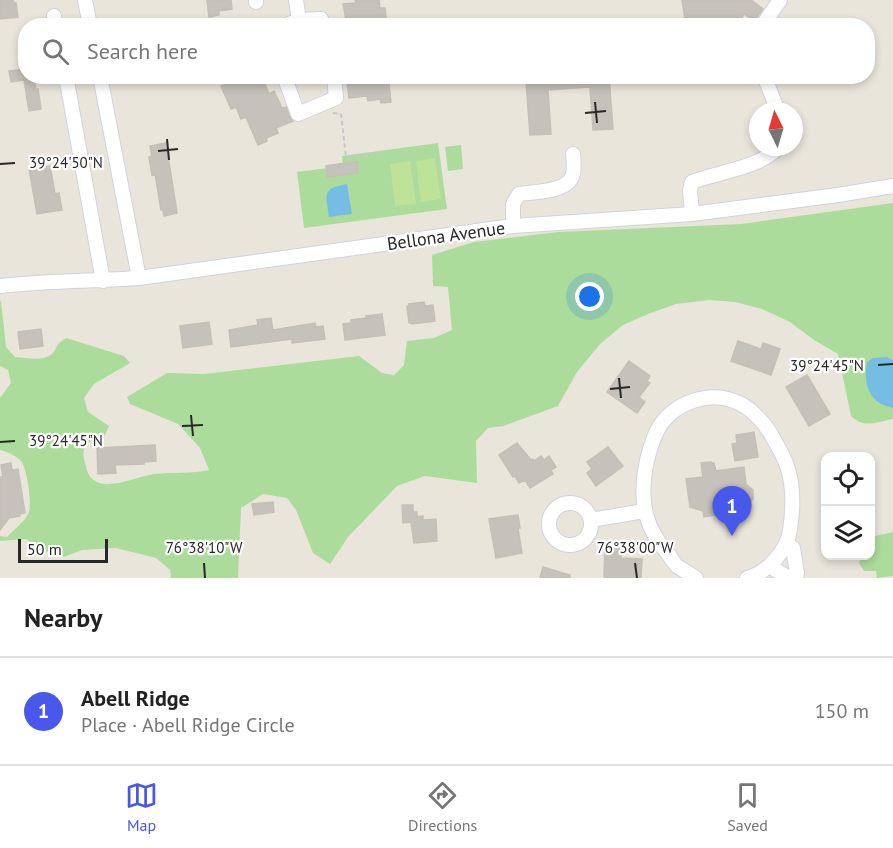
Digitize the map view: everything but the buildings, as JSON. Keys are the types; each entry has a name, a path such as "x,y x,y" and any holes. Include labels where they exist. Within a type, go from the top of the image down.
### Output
{"street":[{"path":"85,0 88,18"},
{"path":"296,0 298,18"},
{"path":"768,18 780,0"},
{"path":"67,84 103,280"},
{"path":"102,84 139,278"},
{"path":"287,84 298,114 336,98 335,84"},
{"path":"767,84 774,102"},
{"path":"513,226 513,204 519,194 559,188 570,179 574,166 573,154"},
{"path":"692,214 690,190 692,182 771,156"},
{"name":"Bellona Avenue","path":"0,286 139,278 513,226 692,214 893,186"},
{"path":"696,578 678,566 658,542 644,510 643,486 647,459 661,424 678,408 694,400 711,397 737,401 768,428 786,463 791,487 792,515 789,537 769,566 757,576 747,578"},
{"path":"591,520 644,510"},
{"path":"786,543 793,548 796,578"},
{"path":"769,566 789,578"}],"path":[{"path":"341,119 346,157 381,153"}],"green space":[{"path":"438,143 447,209 304,228 297,172 343,166 342,156"},
{"path":"461,145 463,169 448,171 445,147"},
{"path":"435,158 441,199 421,202 416,161"},
{"path":"410,161 416,204 395,206 390,164"},
{"path":"893,203 893,419 866,423 851,416 838,354 790,322 762,309 735,302 709,300 676,304 623,325 600,344 577,372 558,406 503,426 488,428 476,441 477,483 425,476 397,486 348,537 330,564 313,553 296,510 287,498 263,494 241,508 238,578 171,578 170,570 156,558 116,548 82,550 64,557 52,555 26,539 0,541 0,536 7,537 25,519 29,512 30,501 27,478 21,461 0,450 0,398 11,383 8,370 0,366 1,301 6,347 15,357 45,358 50,356 66,338 124,356 130,363 94,384 84,398 88,412 109,426 105,435 86,444 83,455 86,466 90,476 96,482 114,484 154,474 209,470 200,448 178,424 130,404 127,397 167,373 204,374 359,356 382,373 394,375 404,365 407,341 434,338 452,330 448,287 433,286 432,255 474,242 558,232 741,224"},
{"path":"893,532 893,576 877,578 876,571 864,571 859,563 860,560 875,560 875,536"}],"water":[{"path":"347,184 352,214 329,217 327,194 333,188"},
{"path":"887,357 893,360 893,408 885,406 873,397 866,378 867,362 873,358"}],"place":[{"name":"Abell Ridge","path":"732,536"}]}
